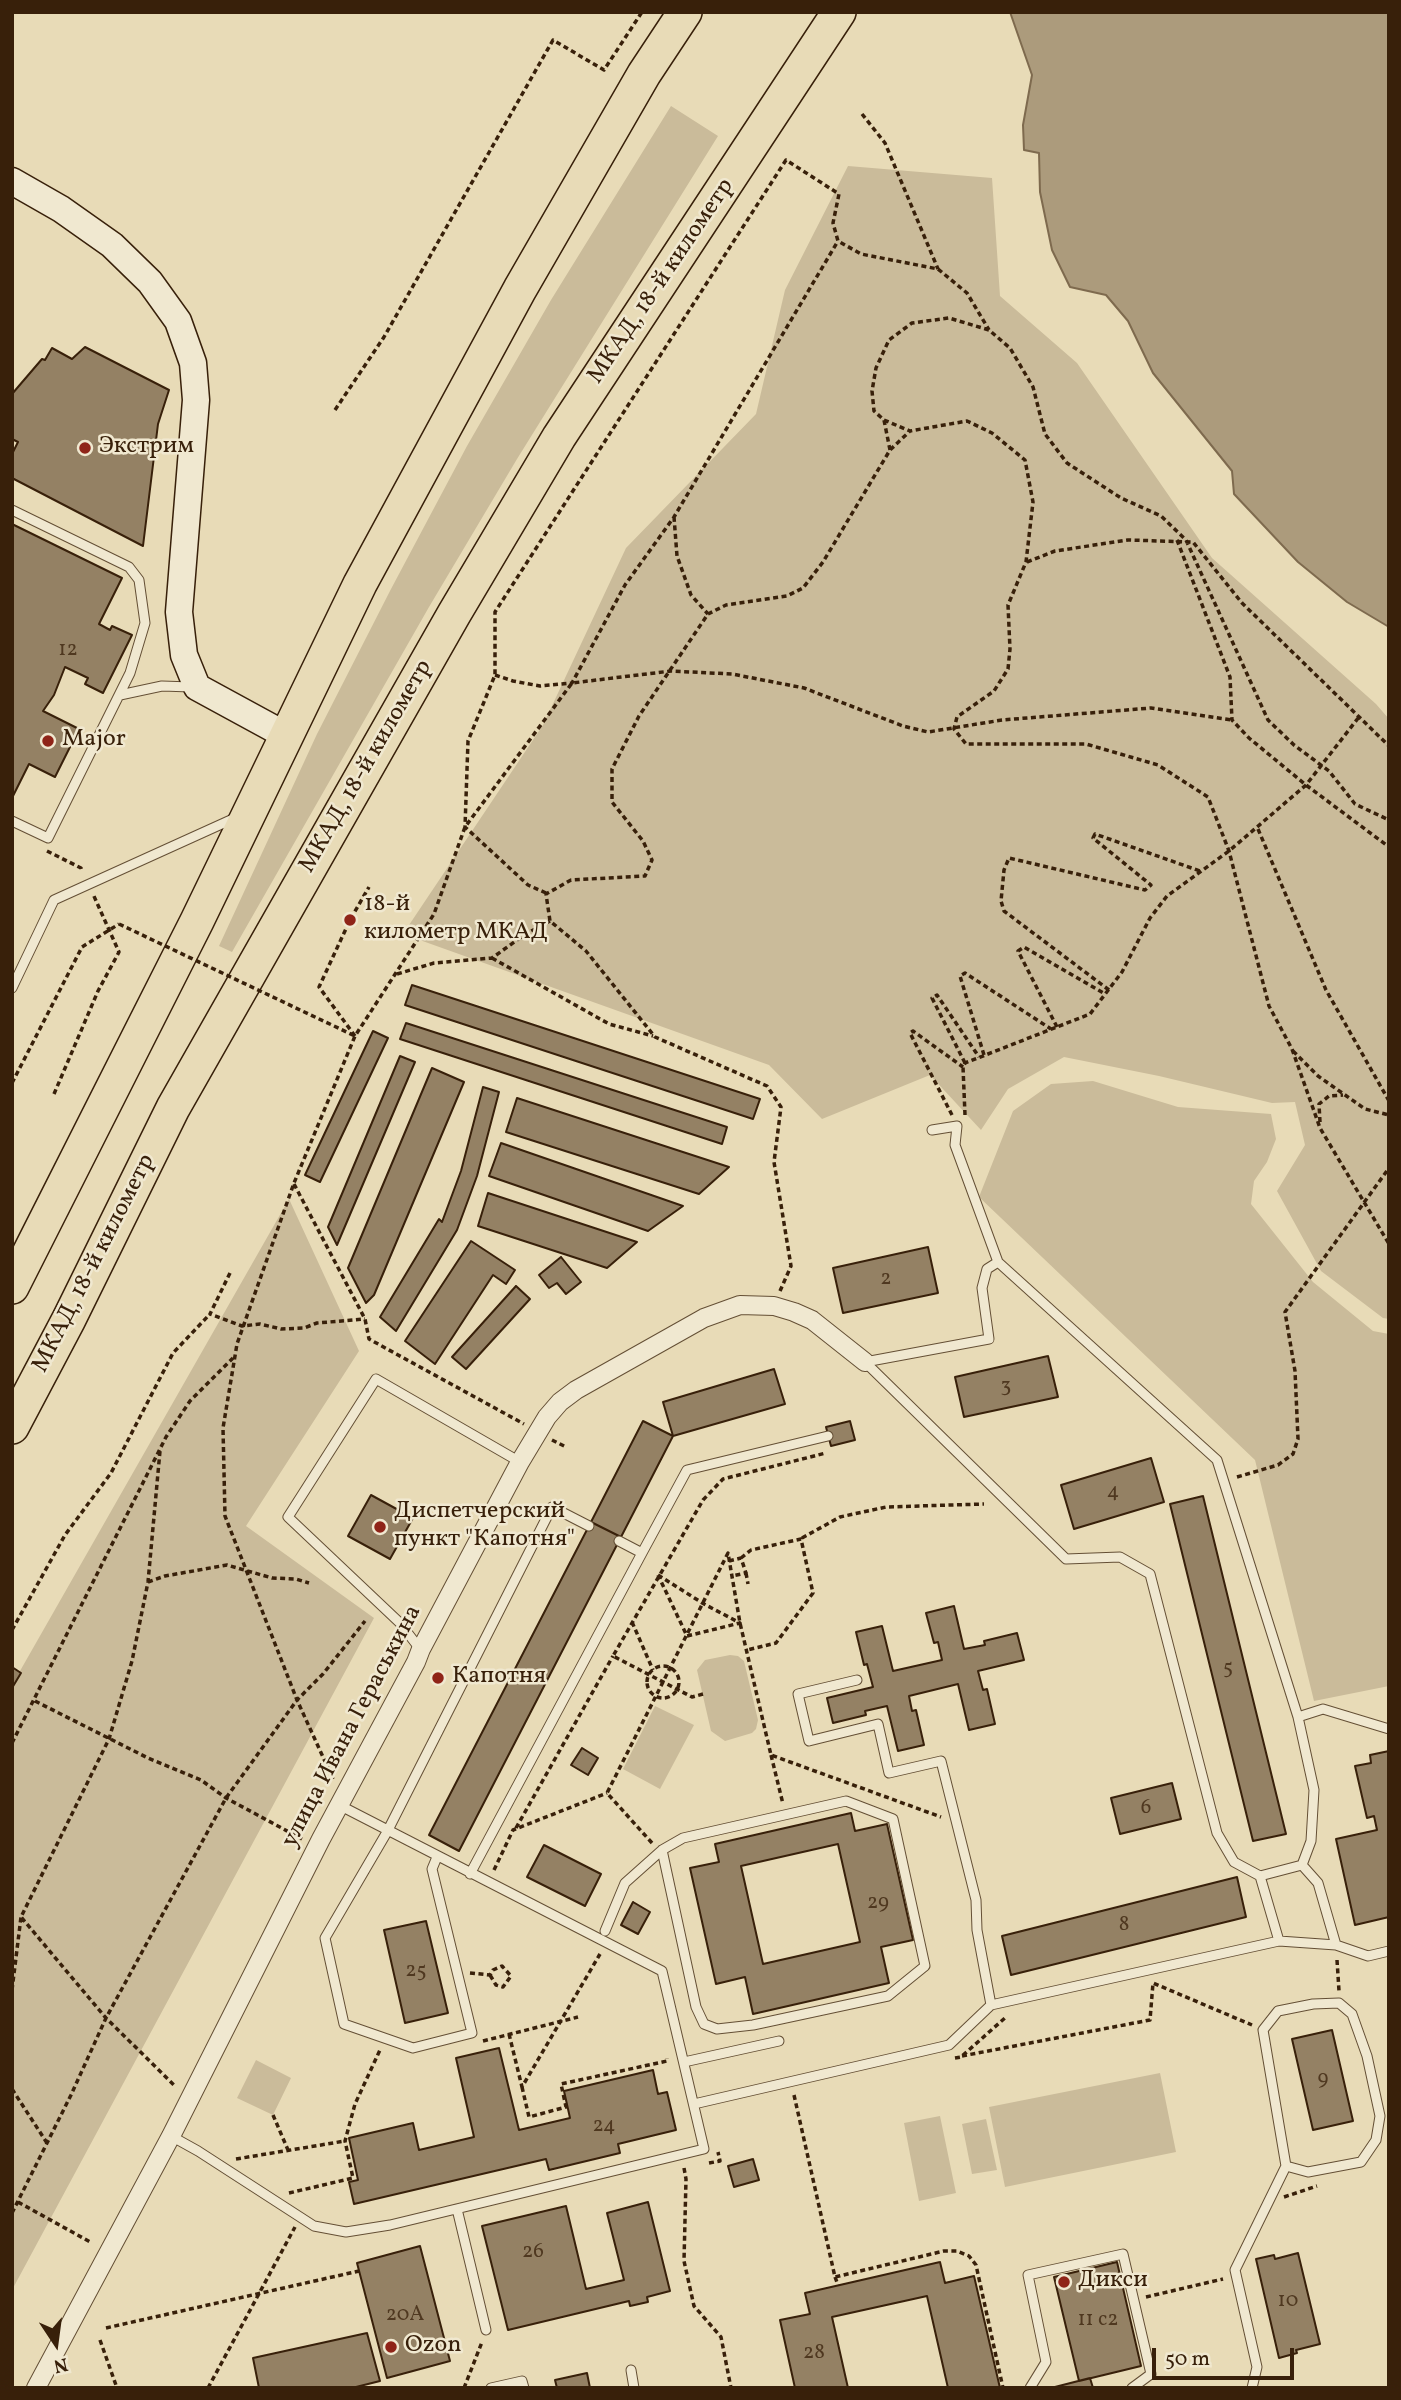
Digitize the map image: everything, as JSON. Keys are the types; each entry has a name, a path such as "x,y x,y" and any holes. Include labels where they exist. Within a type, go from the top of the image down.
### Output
{"highway":[{"path":"19,1268 197,921 360,584 443,427 644,74 685,12"},
{"name":"МКАД, 18-й километр","path":"12,1427 69,1319 173,1108 454,614 559,437 839,12"}],"street":[{"path":"14,186 91,230 133,264 178,321 193,363 196,400 180,628 184,655 197,687 287,736"},
{"name":"улица Ивана Гераськина","path":"36,2388 171,2136 339,1805 520,1462 537,1431 560,1402 576,1390 704,1318 740,1305 774,1306 794,1311 812,1320 865,1362"}],"lane":[{"path":"12,510 129,567 136,574 141,588 145,623 130,673 48,838 12,821"},
{"path":"120,695 162,686 197,687"},
{"path":"12,988 54,900 250,812"},
{"path":"932,1130 962,1124"},
{"path":"962,1124 954,1145 998,1262 1217,1460 1298,1717 1314,1790 1311,1841 1302,1865"},
{"path":"865,1362 989,1339 982,1288 987,1269 998,1262"},
{"path":"865,1362 1066,1559 1120,1557 1150,1574 1217,1833 1234,1862 1260,1876 1302,1865"},
{"path":"421,1649 400,1623 288,1517 376,1379 520,1462"},
{"path":"470,1874 687,1470 828,1436"},
{"path":"438,1857 432,1869 472,2034 413,2048 344,2024 325,1938 387,1832 552,1507 589,1526"},
{"path":"619,1541 642,1553"},
{"path":"857,1680 798,1694 809,1741 878,1724 889,1773 941,1761 976,1900 977,1930 991,2005"},
{"path":"1298,1717 1323,1709 1389,1729"},
{"path":"605,1931 625,1883 662,1850 683,1838 846,1801 893,1819 925,1966 888,1996 753,2025 717,2029 704,2024 696,2007 662,1850"},
{"path":"171,2136 314,2226 346,2232 457,2209 704,2149 662,1971 339,1805"},
{"path":"1302,1865 1318,1882 1336,1945"},
{"path":"1260,1876 1279,1941"},
{"path":"694,2104 949,2045 991,2005 1279,1941 1336,1945 1368,1956 1389,1951"},
{"path":"1252,2388 1258,2367 1236,2270 1286,2166 1263,2030 1278,2011 1313,2004 1339,2003 1352,2014 1367,2056 1380,2116 1376,2140 1361,2162 1308,2172 1286,2166"},
{"path":"684,2062 779,2041"},
{"path":"457,2209 486,2330"},
{"path":"1030,2388 1046,2362 1028,2275 1123,2254 1151,2374 1132,2388"},
{"path":"631,2370 634,2388"},
{"path":"491,2388 522,2382 524,2388"}],"path":[{"path":"335,410 384,337 553,40 604,71 642,12"},
{"path":"862,114 885,143 938,268 967,293 989,330 1010,348 1033,387 1045,434 1066,463 1121,498 1161,516 1186,540 1268,720 1294,745 1329,771 1355,804 1389,820"},
{"path":"547,894 528,885 465,827 468,741 495,675 495,612 786,160 839,194 832,223 838,241 861,254 938,268"},
{"path":"333,1779 297,1700 225,1516 223,1428 242,1326 294,1183 355,1035 434,914 465,827 572,683 625,585 674,517 838,241"},
{"path":"954,729 957,718 994,691 1008,669 1008,604 1026,562 1033,502 1025,460 992,433 967,421 910,431 884,420 874,411 872,391 876,368 889,340 912,324 949,318 989,330"},
{"path":"884,420 890,450"},
{"path":"547,894 571,880 645,876 652,860 643,841 612,802 612,769 639,716 708,614 726,605 786,596 803,587 823,562 890,450 910,431"},
{"path":"674,517 677,556 686,582 691,595 708,614"},
{"path":"1026,562 1055,551 1128,540 1192,542 1242,603 1389,746"},
{"path":"1177,540 1230,677 1233,720 1249,738 1306,785 1389,847"},
{"path":"495,675 540,686 671,671 732,674 804,688 903,726 928,732 1002,720 1151,708 1233,720"},
{"path":"964,1065 1090,1014 1122,972 1150,918 1167,896 1258,828 1306,785 1359,717"},
{"path":"954,729 966,744 1086,744 1158,765 1208,797 1229,851 1269,1006 1292,1049 1320,1128 1389,1244"},
{"path":"1258,828 1326,990 1389,1101"},
{"path":"1107,992 1004,911 1001,901 1004,870 1009,858 1145,890 1151,885 1093,838 1094,834 1200,871"},
{"path":"40,848 81,868"},
{"path":"54,1094 98,991 118,952 88,884"},
{"path":"355,1035 319,988 350,920 369,887"},
{"path":"547,894 550,921 586,951 655,1037"},
{"path":"395,975 434,962 492,958 524,935 550,921"},
{"path":"12,1083 82,947 119,924 355,1035"},
{"path":"1057,1027 1018,951 1024,947 1107,992"},
{"path":"492,958 609,1024 655,1037 767,1086 781,1107 775,1162 791,1266 774,1306"},
{"path":"984,1055 960,976 965,973 1051,1029"},
{"path":"962,1124 964,1065 932,998 937,995 979,1057"},
{"path":"962,1124 910,1033 913,1031 964,1065"},
{"path":"1292,1049 1318,1076 1365,1109 1389,1115"},
{"path":"1320,1128 1319,1104 1329,1096 1345,1095"},
{"path":"1224,1480 1278,1465 1293,1454 1298,1439 1295,1371 1285,1311 1389,1168"},
{"path":"294,1183 365,1319 369,1339 566,1447"},
{"path":"12,1630 65,1535 110,1473 173,1353 210,1314 230,1273"},
{"path":"210,1314 242,1326 260,1324 281,1329 365,1319"},
{"path":"12,1743 160,1451 190,1401 235,1357"},
{"path":"12,1990 21,1917 110,1739 132,1661 148,1582 160,1451"},
{"path":"492,1873 513,1830 703,1500 723,1479 826,1453"},
{"path":"729,1561 741,1558 751,1550 800,1539 840,1517 886,1507 984,1504"},
{"path":"746,1650 776,1643 813,1593 800,1539"},
{"path":"741,1558 748,1584"},
{"path":"148,1582 165,1576 227,1565 272,1578 296,1579 309,1583"},
{"path":"732,1576 746,1573"},
{"path":"516,1828 607,1793 719,1574"},
{"path":"658,1575 740,1623 687,1636"},
{"path":"658,1575 687,1636"},
{"path":"12,2213 106,2018 226,1798 297,1700 323,1674 365,1621"},
{"path":"632,1622 653,1670"},
{"path":"613,1656 692,1697 703,1694"},
{"path":"658,1667 670,1668 678,1677 677,1689 668,1697 656,1696 648,1687 649,1675 653,1670 658,1667"},
{"path":"34,1701 148,1758 201,1780 226,1798 302,1839"},
{"path":"771,1755 786,1815"},
{"path":"607,1793 650,1841 662,1850"},
{"path":"21,1917 106,2018 174,2085"},
{"path":"1336,1945 1339,2003"},
{"path":"522,2087 601,1952"},
{"path":"502,1966 511,1976 503,1987 496,1985 491,1975 493,1970 502,1966"},
{"path":"467,1973 491,1975"},
{"path":"961,2057 1150,2020 1153,1983 1263,2030"},
{"path":"483,2041 578,2017"},
{"path":"509,2034 529,2116 566,2107 561,2084 667,2061 667,2048"},
{"path":"282,2194 352,2178 345,2141 355,2104 380,2050"},
{"path":"12,2089 48,2143"},
{"path":"794,2095 838,2285"},
{"path":"273,2115 288,2150"},
{"path":"242,2166 231,2159 345,2141"},
{"path":"681,2154 687,2179 684,2261 694,2306 721,2337 731,2388"},
{"path":"1277,2200 1326,2183"},
{"path":"18,2202 92,2243"},
{"path":"208,2388 286,2238 301,2218"},
{"path":"835,2277 944,2251 957,2251 969,2256 976,2265 1003,2388"},
{"path":"106,2328 359,2271"},
{"path":"1134,2300 1222,2279"},
{"path":"464,2388 486,2330"},
{"path":"100,2340 117,2388"}],"shaded area":[{"path":"1010,12 1389,12 1389,627 1347,602 1298,562 1234,494 1232,471 1153,373 1128,321 1106,295 1070,287 1052,250 1040,192 1039,153 1024,150 1023,125 1032,75"},
{"path":"671,106 718,136 517,459 429,607 232,952 219,946 317,734 467,446 551,300"},
{"path":"848,166 992,178 1000,296 1077,363 1212,558 1376,704 1389,719 1389,1319 1383,1318 1321,1271 1277,1191 1305,1145 1295,1102 1272,1103 1064,1057 1008,1089 981,1130 930,1075 822,1119 769,1065 403,934 543,725 626,548 756,414 785,290"},
{"path":"1093,1081 1178,1107 1271,1114 1276,1139 1267,1162 1254,1181 1251,1204 1313,1282 1373,1331 1389,1334 1389,1686 1314,1701 1255,1460 979,1197 1013,1111 1051,1084"},
{"path":"289,1199 359,1351 246,1526 374,1618 12,2290 12,1685"},
{"path":"738,1656 744,1661 758,1720 752,1733 725,1741 711,1731 697,1670 705,1660"},
{"path":"655,1706 694,1725 660,1789 623,1769"},
{"path":"256,2060 291,2078 273,2115 237,2098"},
{"path":"1160,2073 1176,2152 1005,2187 989,2107"},
{"path":"940,2116 956,2193 919,2201 904,2123"},
{"path":"986,2119 997,2170 972,2174 962,2124"}],"building":[{"name":"Экстрим","path":"85,347 169,390 158,424 143,546 12,478 12,454 18,442 12,439 12,394 42,359 45,360 52,348 72,359"},
{"path":"12,524 122,578 99,624 110,630 112,626 132,635 103,693 85,684 88,678 65,667 54,695 43,711 79,729 55,777 29,764 12,798"},
{"path":"412,985 760,1099 753,1119 405,1005"},
{"path":"406,1023 727,1127 722,1144 400,1039"},
{"path":"373,1031 388,1038 320,1182 305,1175"},
{"path":"400,1056 415,1062 337,1245 328,1227"},
{"path":"432,1068 464,1082 374,1295 366,1303 348,1268"},
{"path":"483,1087 499,1092 477,1176 457,1230 396,1331 380,1317 439,1219 442,1222 461,1171"},
{"path":"517,1098 729,1167 699,1194 506,1132"},
{"path":"501,1143 683,1206 648,1231 489,1176"},
{"path":"488,1193 637,1242 607,1268 478,1226"},
{"path":"471,1241 515,1270 506,1284 493,1275 435,1364 405,1341"},
{"path":"928,1247 938,1293 843,1313 833,1268"},
{"path":"561,1257 581,1282 566,1294 557,1283 549,1288 539,1275"},
{"path":"516,1286 530,1299 466,1369 452,1357"},
{"path":"1048,1356 1058,1397 964,1417 955,1377"},
{"path":"774,1369 785,1404 673,1436 663,1402"},
{"path":"643,1421 673,1436 621,1537 591,1522"},
{"path":"850,1421 855,1440 831,1446 826,1427"},
{"path":"1151,1458 1164,1502 1074,1529 1061,1485"},
{"name":"Диспетчерский пункт \"Капотня\"","path":"371,1495 413,1518 390,1559 348,1536"},
{"path":"1203,1496 1286,1834 1253,1841 1170,1504"},
{"path":"591,1522 621,1537 459,1851 429,1835"},
{"path":"954,1606 964,1649 985,1645 984,1641 1017,1633 1024,1660 978,1671 983,1690 987,1689 995,1724 969,1730 958,1684 909,1696 912,1711 916,1710 924,1745 898,1751 887,1706 865,1711 866,1715 833,1723 827,1698 873,1687 867,1664 864,1665 856,1632 882,1626 893,1671 942,1660 926,1613"},
{"path":"12,1667 21,1673 12,1688"},
{"path":"582,1748 598,1758 588,1775 571,1765"},
{"path":"1389,1751 1389,1917 1355,1925 1336,1839 1377,1830 1374,1816 1367,1818 1355,1766 1371,1763 1370,1755"},
{"path":"1172,1783 1181,1819 1120,1834 1111,1798"},
{"path":"851,1813 855,1831 887,1824 913,1940 881,1947 889,1983 753,2014 745,1977 716,1984 690,1868 719,1862 715,1844","holes":["838,1844 860,1942 763,1964 741,1866"]},
{"path":"544,1845 601,1874 585,1906 527,1877"},
{"path":"1237,1877 1246,1917 1011,1975 1002,1936"},
{"path":"633,1902 650,1912 638,1934 621,1925"},
{"path":"426,1921 448,2013 405,2023 384,1930"},
{"path":"1332,2030 1353,2121 1313,2130 1292,2039"},
{"path":"499,2048 519,2130 570,2118 564,2091 653,2070 658,2094 667,2092 676,2130 618,2144 620,2153 549,2170 546,2159 354,2204 349,2182 358,2180 349,2138 413,2123 419,2150 474,2137 456,2058"},
{"path":"753,2159 759,2180 734,2187 728,2166"},
{"path":"648,2202 670,2291 647,2297 648,2302 630,2306 629,2301 508,2330 482,2226 566,2206 586,2289 624,2280 607,2213"},
{"path":"420,2246 450,2361 387,2378 357,2263"},
{"path":"1298,2253 1320,2344 1279,2358 1256,2259 1274,2255 1275,2259"},
{"path":"940,2262 945,2283 974,2276 1000,2388 948,2388 927,2296 832,2317 848,2388 795,2388 780,2320 810,2314 805,2293"},
{"path":"1117,2262 1141,2366 1079,2381 1054,2277"},
{"path":"367,2333 380,2381 352,2388 259,2388 253,2358"},
{"path":"587,2373 590,2388 557,2388 555,2380"},
{"path":"1090,2378 1093,2388 1051,2388"}],"place":[{"name":"Экстрим","path":"85,448"},
{"name":"Major","path":"48,741"},
{"name":"18-й километр МКАД","path":"350,920"},
{"name":"Диспетчерский пункт \"Капотня\"","path":"380,1527"},
{"name":"Капотня","path":"438,1678"},
{"name":"Дикси","path":"1064,2282"},
{"name":"Ozon","path":"391,2347"}]}
